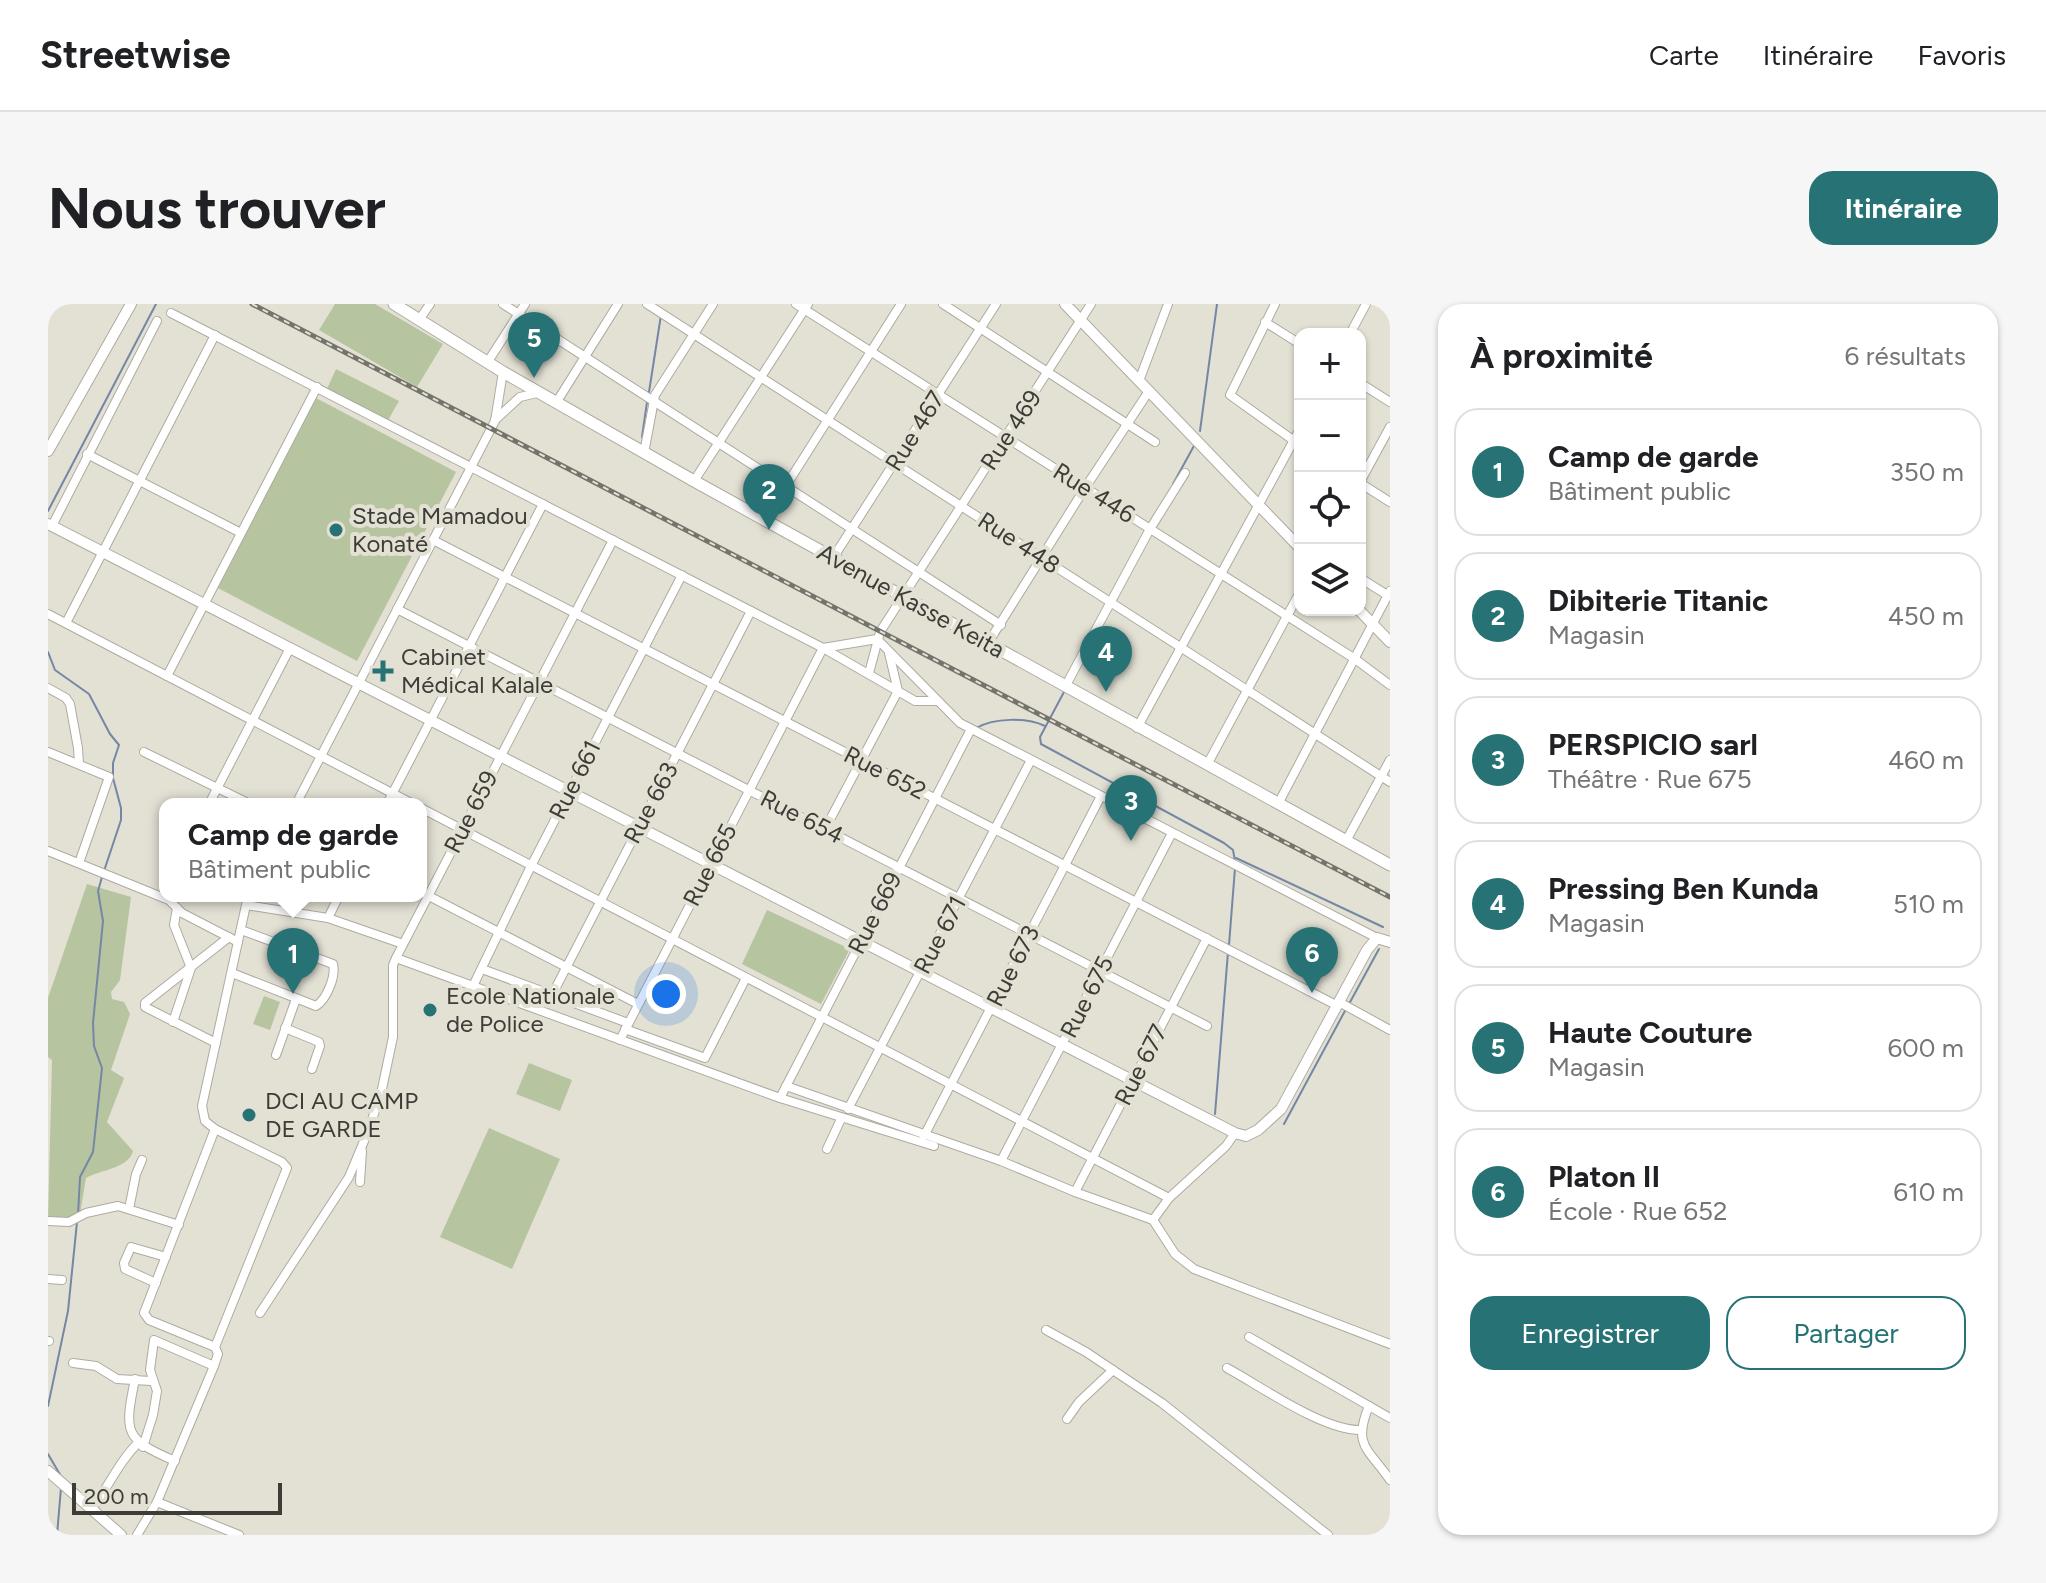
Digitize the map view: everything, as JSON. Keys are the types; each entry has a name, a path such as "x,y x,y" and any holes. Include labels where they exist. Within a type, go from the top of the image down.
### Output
{"main road":[{"name":"Avenue Kasse Keita","path":"394,304 537,393 1137,728 1390,865"}],"street":[{"path":"48,451 53,430 131,304"},
{"path":"419,320 430,304"},
{"path":"503,304 1001,625"},
{"path":"487,363 525,304"},
{"path":"556,403 618,304"},
{"name":"Rue 448","path":"647,304 1390,782"},
{"path":"644,453 653,399 713,304"},
{"name":"Rue 446","path":"796,304 806,307 938,395 1355,659 1390,685"},
{"path":"765,519 901,304"},
{"path":"943,304 1155,442"},
{"name":"Rue 467","path":"833,558 996,304"},
{"path":"1065,304 1296,544"},
{"name":"Rue 469","path":"869,673 877,639 903,595 1091,304"},
{"path":"1139,381 1168,304"},
{"path":"1275,304 1230,393 1231,399 1294,441"},
{"path":"1353,328 1366,304"},
{"path":"694,481 806,307"},
{"path":"171,313 823,648 915,701 937,701"},
{"path":"157,321 49,525 1235,1133 1246,1136 1258,1130 1281,1109 1367,950 1377,938"},
{"path":"1265,322 1294,340"},
{"path":"66,623 215,335"},
{"path":"299,798 495,421 503,372"},
{"path":"167,676 317,387"},
{"path":"1366,387 1390,402"},
{"path":"988,643 1149,391"},
{"path":"495,421 520,397 537,393"},
{"path":"1365,472 1390,427"},
{"path":"1137,728 1294,448"},
{"path":"87,454 241,533"},
{"path":"1065,687 1150,529 1185,473"},
{"path":"1366,486 1390,502"},
{"path":"391,798 543,504"},
{"name":"Rue 652","path":"433,540 1390,1030"},
{"name":"Rue 659","path":"427,889 462,830 613,540"},
{"name":"Rue 661","path":"473,986 531,866 682,575"},
{"path":"1278,804 1389,594 1366,582"},
{"path":"1207,765 1294,603"},
{"name":"Rue 654","path":"397,609 1207,1026"},
{"name":"Rue 663","path":"552,995 751,611"},
{"path":"48,614 401,798"},
{"path":"1365,616 1390,642"},
{"path":"823,648 877,639 960,723 1390,942"},
{"path":"212,798 290,648"},
{"name":"Rue 665","path":"620,1040 823,648"},
{"path":"825,829 898,691 889,653"},
{"path":"48,688 66,698 70,704 79,764"},
{"name":"Rue 669","path":"780,1098 971,729"},
{"path":"48,752 109,777 79,863"},
{"path":"144,752 238,798"},
{"name":"Rue 671","path":"848,1109 1031,760"},
{"path":"1346,841 1390,760"},
{"name":"Rue 673","path":"924,1136 1101,796"},
{"path":"427,811 1169,1198"},
{"name":"Rue 675","path":"1001,1161 1172,833"},
{"path":"48,851 159,896"},
{"path":"427,896 638,1004"},
{"path":"171,902 238,942"},
{"path":"215,1347 287,1168 282,1162 215,1129 202,1115 249,902"},
{"path":"254,902 328,918 403,944"},
{"path":"328,918 336,902"},
{"name":"Rue 659","path":"260,1313 349,1177 363,1143 382,1089 393,1037 393,965 421,902"},
{"path":"173,1022 191,968 174,925 177,908"},
{"path":"232,973 312,1006 321,1002 335,973 333,964 241,930"},
{"path":"216,1043 147,1010 145,1003 229,937"},
{"name":"Rue 677","path":"1075,1192 1207,938"},
{"path":"396,958 780,1098 934,1146"},
{"path":"482,969 705,1058 746,978"},
{"path":"276,1055 296,999"},
{"path":"285,1028 319,1042 312,1069"},
{"path":"786,1086 1001,1161 1153,1220 1175,1254 1194,1269 1386,1343 1390,1351"},
{"path":"827,1149 841,1119"},
{"path":"137,1535 157,1502 218,1354 215,1347 145,1317 144,1313 215,1129"},
{"path":"1153,1220 1169,1198 1226,1146 1235,1133"},
{"name":"Rue 659","path":"360,1182 363,1143"},
{"path":"129,1209 142,1160"},
{"path":"48,1221 69,1222 86,1213 118,1206 179,1225"},
{"path":"156,1283 125,1269 129,1250 131,1247 166,1257"},
{"path":"48,1279 62,1280"},
{"path":"1046,1330 1086,1352 1162,1403 1328,1535"},
{"path":"1249,1337 1390,1418"},
{"path":"91,1510 109,1486 126,1454 141,1445 153,1415 157,1391 151,1381 150,1357 154,1340 214,1366"},
{"path":"73,1363 96,1366 117,1379 151,1381"},
{"path":"1227,1368 1314,1417 1344,1430 1360,1430"},
{"path":"1067,1419 1079,1402 1113,1370"},
{"path":"135,1379 126,1419 141,1445 175,1461"},
{"path":"1369,1406 1360,1430 1374,1460 1390,1480"},
{"path":"48,1471 121,1535"},
{"path":"157,1502 239,1535"}],"green space":[{"path":"335,304 375,304 443,344 417,387 319,330"},
{"path":"336,369 399,401 387,422 326,391"},
{"name":"Stade Mamadou Konaté","path":"316,398 456,472 357,661 216,587"},
{"path":"87,884 131,897 120,980 111,992 112,999 124,1002 130,1014 111,1070 124,1078 107,1122 133,1151 120,1165 86,1178 80,1214 69,1222 48,1222 52,1060 48,1057 48,998"},
{"path":"767,910 850,949 821,1004 742,964"},
{"path":"264,996 280,1002 270,1030 253,1024"},
{"path":"529,1063 572,1080 560,1111 516,1094"},
{"path":"489,1128 560,1159 512,1269 440,1237"}],"waterway":[{"path":"48,511 156,304"},
{"path":"1200,431 1217,304"},
{"path":"649,392 661,315"},
{"path":"642,437 647,402"},
{"path":"1173,484 1195,444"},
{"path":"48,652 55,670 89,694 119,745 113,763 113,778 121,820 104,871"},
{"path":"1064,692 1040,737 1041,744 1224,843 1233,850 1235,861"},
{"path":"976,728 1010,720 1045,726"},
{"path":"1236,858 1383,927"},
{"path":"1229,945 1235,868"},
{"path":"78,1215 80,1177 93,1152 102,1068 94,1046 93,1023 103,921 98,891 102,877"},
{"path":"1349,1004 1379,949"},
{"path":"1215,1114 1228,952"},
{"path":"1284,1124 1346,1009"},
{"path":"48,1406 68,1311 77,1222"},
{"path":"48,1454 62,1478"},
{"path":"57,1535 61,1488"}],"railway":[{"path":"252,304 1390,897"}],"place":[{"name":"Haute Couture","path":"534,378"},
{"name":"Stade Mamadou Konaté","path":"336,530"},
{"name":"Dibiterie Titanic","path":"769,530"},
{"name":"Cabinet Médical Kalale","path":"383,671"},
{"name":"Pressing Ben Kunda","path":"1106,692"},
{"name":"PERSPICIO sarl","path":"1131,841"},
{"name":"Platon II","path":"1312,993"},
{"name":"Camp de garde","path":"293,994"},
{"name":"Ecole Nationale de Police","path":"430,1010"},
{"name":"DCI AU CAMP DE GARDE","path":"249,1115"}]}
